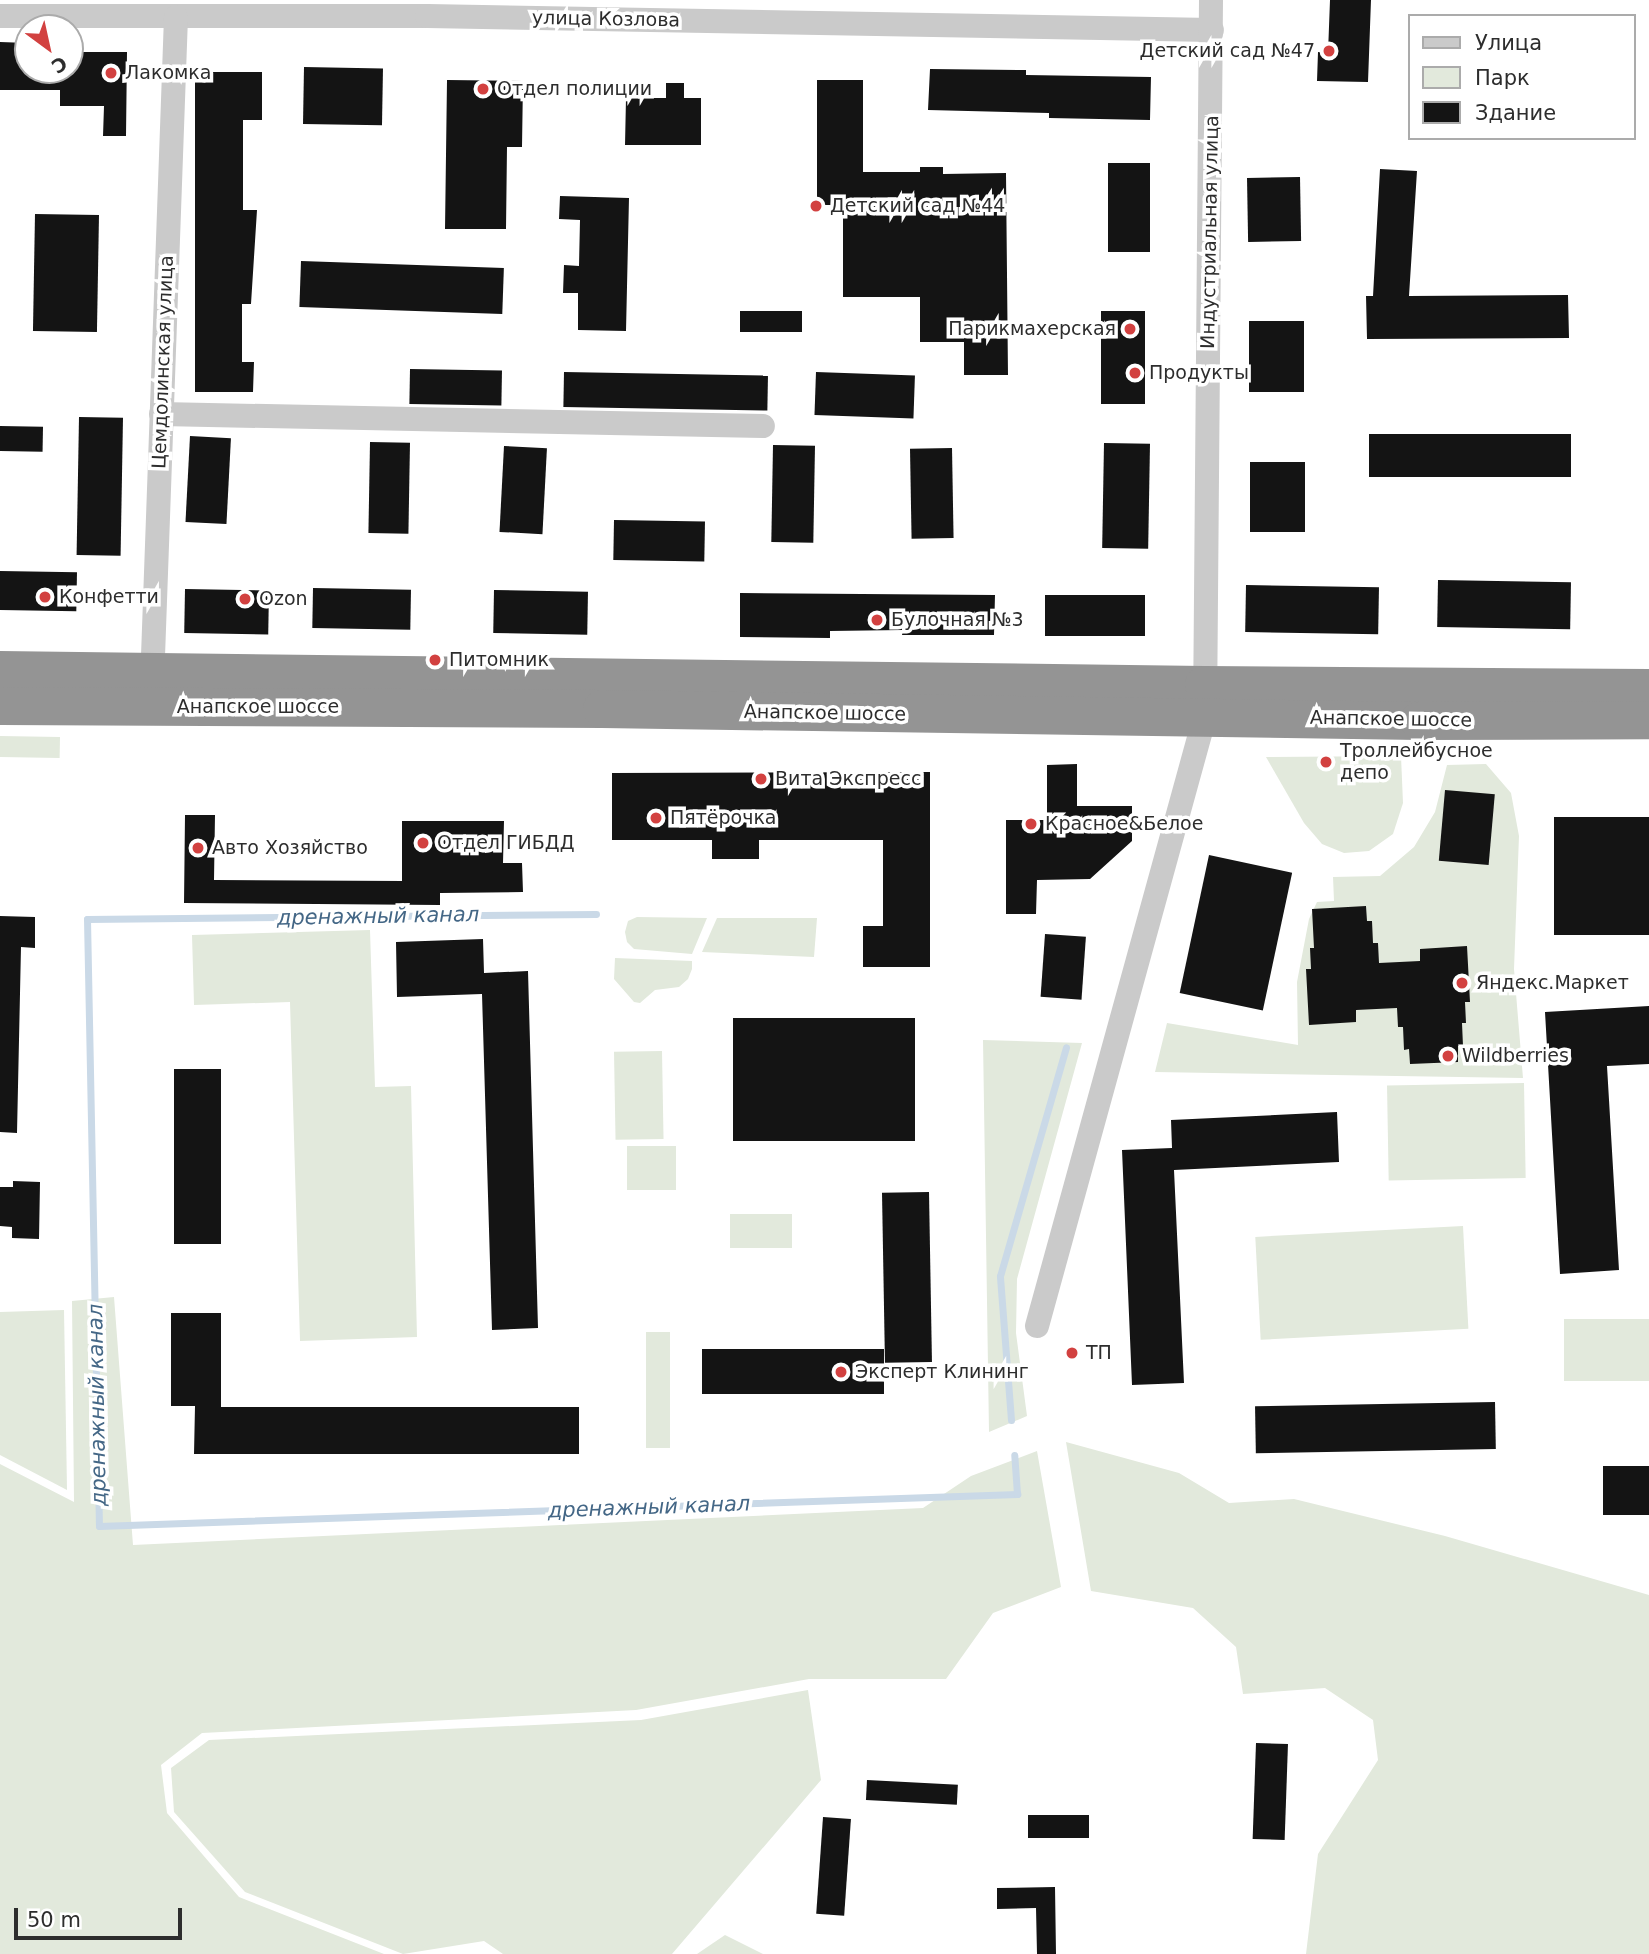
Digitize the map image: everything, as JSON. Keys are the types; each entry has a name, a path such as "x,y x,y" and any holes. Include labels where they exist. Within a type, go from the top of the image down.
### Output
{"highway":[{"name":"Анапское шоссе","path":"0,670 151,689 1205,701 1649,688"},
{"name":"Анапское шоссе","path":"0,706 151,689"},
{"name":"Анапское шоссе","path":"1205,701 1419,721 1649,720"}],"street":[{"name":"Индустриальная улица","path":"1037,1326 1205,701 1211,0"},
{"name":"улица Козлова","path":"0,16 418,15 1212,30"},
{"name":"Цемдолинская улица","path":"151,689 176,17"},
{"path":"161,414 763,426"}],"green space":[{"path":"0,736 60,737 60,758 0,757"},
{"path":"1401,756 1403,803 1393,834 1369,851 1344,853 1322,844 1304,823 1266,757"},
{"path":"1486,764 1511,793 1519,836 1514,969 1523,1078 1155,1072 1167,1023 1298,1045 1297,982 1309,919 1317,902 1334,901 1333,877 1380,876 1414,847 1435,812 1447,765"},
{"path":"637,917 707,918 692,954 634,949 627,942 625,932 628,921"},
{"path":"717,918 817,918 814,957 702,952"},
{"path":"370,930 375,1087 411,1086 417,1337 300,1341 290,1002 194,1005 192,935"},
{"path":"615,958 692,961 692,969 688,979 679,987 655,990 640,1003 634,1002 614,979"},
{"path":"983,1040 1082,1043 1017,1279 1016,1333 1027,1416 989,1432"},
{"path":"662,1051 664,1139 616,1140 614,1052"},
{"path":"1524,1083 1526,1178 1389,1180 1387,1085"},
{"path":"627,1146 676,1146 676,1190 627,1190"},
{"path":"730,1214 792,1214 792,1248 730,1248"},
{"path":"1463,1226 1468,1329 1261,1340 1255,1237"},
{"path":"114,1297 133,1545 923,1508 971,1476 1037,1451 1061,1587 993,1613 946,1679 809,1679 636,1710 202,1733 161,1765 167,1813 239,1897 384,1954 0,1954 0,1464 74,1502 72,1301"},
{"path":"64,1310 67,1490 0,1455 0,1312"},
{"path":"1564,1319 1649,1319 1649,1381 1564,1381"},
{"path":"646,1332 670,1332 670,1448 646,1448"},
{"path":"1066,1442 1179,1473 1229,1503 1294,1499 1445,1536 1649,1595 1649,1954 1306,1954 1318,1854 1378,1760 1373,1720 1325,1688 1243,1694 1236,1647 1193,1608 1091,1591"},
{"path":"808,1690 821,1780 672,1954 503,1954 484,1941 403,1954 245,1892 174,1812 171,1768 209,1740 641,1720"},
{"path":"725,1935 763,1954 697,1954"}],"building":[{"path":"1330,0 1371,0 1368,82 1317,81 1318,52 1328,53"},
{"path":"0,42 14,42 14,84 84,84 84,52 127,52 126,136 103,136 104,106 60,106 60,90 0,90"},
{"path":"304,67 383,68 382,125 303,124"},
{"path":"930,69 1026,70 1026,75 1151,77 1150,120 1049,118 1049,113 928,110"},
{"path":"195,72 262,72 262,120 243,120 243,210 257,210 251,304 242,304 242,362 254,362 253,392 195,392"},
{"path":"447,80 523,81 522,147 507,147 506,229 445,229"},
{"path":"817,80 863,80 863,172 920,172 920,167 943,167 943,174 1006,173 1008,375 964,375 964,342 920,342 920,297 843,297 843,205 817,205"},
{"path":"666,83 684,83 684,98 701,98 701,145 625,145 626,98 666,98"},
{"path":"1108,163 1150,163 1150,252 1108,252"},
{"path":"1380,169 1417,171 1409,296 1568,295 1569,338 1367,339 1366,296 1373,296"},
{"path":"1300,177 1301,241 1248,242 1247,178"},
{"path":"560,196 629,198 626,331 578,330 578,293 563,293 564,265 579,266 580,220 559,219"},
{"path":"35,214 99,215 97,332 33,331"},
{"path":"301,261 504,268 502,314 299,307"},
{"path":"740,311 802,311 802,332 740,332"},
{"path":"1101,311 1145,311 1145,404 1101,404"},
{"path":"1249,321 1304,321 1304,392 1249,392"},
{"path":"410,369 502,371 501,406 409,404"},
{"path":"564,372 768,376 767,411 563,407"},
{"path":"816,372 915,375 913,418 814,415"},
{"path":"79,417 123,418 121,556 77,555"},
{"path":"0,426 43,427 43,452 0,451"},
{"path":"1369,434 1571,434 1571,477 1369,477"},
{"path":"190,436 231,438 226,524 185,522"},
{"path":"370,442 410,443 408,534 368,533"},
{"path":"1104,443 1150,444 1148,549 1102,548"},
{"path":"773,445 815,446 813,543 771,542"},
{"path":"504,446 547,448 542,534 499,532"},
{"path":"952,448 954,538 912,539 910,449"},
{"path":"1250,462 1305,462 1305,532 1250,532"},
{"path":"614,520 705,522 704,562 613,560"},
{"path":"0,571 77,572 76,611 0,610"},
{"path":"1438,580 1571,582 1570,629 1437,627"},
{"path":"1246,585 1379,587 1378,634 1245,632"},
{"path":"313,588 411,590 410,630 312,628"},
{"path":"185,589 269,590 268,634 184,633"},
{"path":"494,590 588,592 587,635 493,633"},
{"path":"740,593 995,595 994,635 902,635 903,630 830,631 830,638 740,637"},
{"path":"1045,595 1145,595 1145,636 1045,636"},
{"path":"1077,764 1077,806 1132,806 1132,841 1090,879 1037,880 1036,914 1006,914 1006,820 1047,820 1047,765"},
{"path":"930,772 930,967 863,967 863,926 883,926 883,840 759,840 759,859 712,859 712,840 612,840 612,773"},
{"path":"1445,790 1495,794 1489,865 1439,861"},
{"path":"185,815 215,815 214,880 402,881 402,821 504,821 503,863 522,863 523,892 440,893 440,905 184,903"},
{"path":"1554,817 1649,817 1649,935 1554,935"},
{"path":"1209,855 1292,873 1263,1011 1180,993"},
{"path":"1366,906 1367,921 1372,921 1373,943 1378,943 1379,963 1420,961 1420,949 1467,946 1470,1002 1465,1002 1466,1023 1462,1023 1463,1046 1458,1046 1458,1062 1410,1064 1409,1049 1404,1050 1403,1027 1398,1027 1397,1008 1356,1010 1356,1022 1309,1025 1306,969 1311,969 1310,948 1314,948 1312,909"},
{"path":"0,916 35,917 35,948 21,947 17,1133 0,1132"},
{"path":"1045,934 1086,937 1082,1000 1041,997"},
{"path":"483,939 484,973 528,971 538,1328 492,1330 482,994 397,997 396,942"},
{"path":"1649,1006 1649,1064 1607,1066 1619,1270 1560,1274 1545,1012"},
{"path":"733,1018 915,1018 915,1141 733,1141"},
{"path":"174,1069 221,1069 221,1244 174,1244"},
{"path":"1337,1112 1339,1162 1174,1170 1184,1383 1132,1385 1122,1150 1172,1148 1171,1120"},
{"path":"13,1181 40,1182 39,1239 12,1238 12,1227 0,1226 0,1187 13,1187"},
{"path":"929,1192 932,1362 885,1363 882,1193"},
{"path":"171,1313 221,1313 221,1407 579,1407 579,1454 194,1454 195,1406 171,1406"},
{"path":"702,1349 884,1349 884,1394 702,1394"},
{"path":"1495,1402 1496,1449 1256,1453 1255,1406"},
{"path":"1603,1466 1649,1466 1649,1515 1603,1515"},
{"path":"1256,1743 1288,1744 1285,1840 1253,1839"},
{"path":"867,1780 958,1785 957,1805 866,1800"},
{"path":"1028,1815 1089,1815 1089,1838 1028,1838"},
{"path":"823,1817 851,1819 844,1916 816,1914"},
{"path":"1055,1887 1056,1954 1037,1954 1036,1908 997,1909 997,1888"}],"waterway":[{"name":"дренажный канал","path":"596,914 87,919 99,1526 1017,1494 1014,1455"},
{"name":"дренажный канал","path":"1011,1420 1000,1276 1066,1047"}],"place":[{"name":"Детский сад №47","path":"1329,51"},
{"name":"Лакомка","path":"111,73"},
{"name":"Отдел полиции","path":"483,89"},
{"name":"Детский сад №44","path":"816,206"},
{"name":"Парикмахерская","path":"1130,329"},
{"name":"Продукты","path":"1135,373"},
{"name":"Конфетти","path":"45,597"},
{"name":"Ozon","path":"245,599"},
{"name":"Булочная №3","path":"877,620"},
{"name":"Питомник","path":"435,660"},
{"name":"Троллейбусное депо","path":"1326,762"},
{"name":"Вита Экспресс","path":"761,779"},
{"name":"Пятёрочка","path":"656,818"},
{"name":"Красное&Белое","path":"1031,824"},
{"name":"Отдел ГИБДД","path":"423,843"},
{"name":"Авто Хозяйство","path":"198,848"},
{"name":"Яндекс.Маркет","path":"1462,983"},
{"name":"Wildberries","path":"1448,1056"},
{"name":"ТП","path":"1072,1353"},
{"name":"Эксперт Клининг","path":"841,1372"}]}
